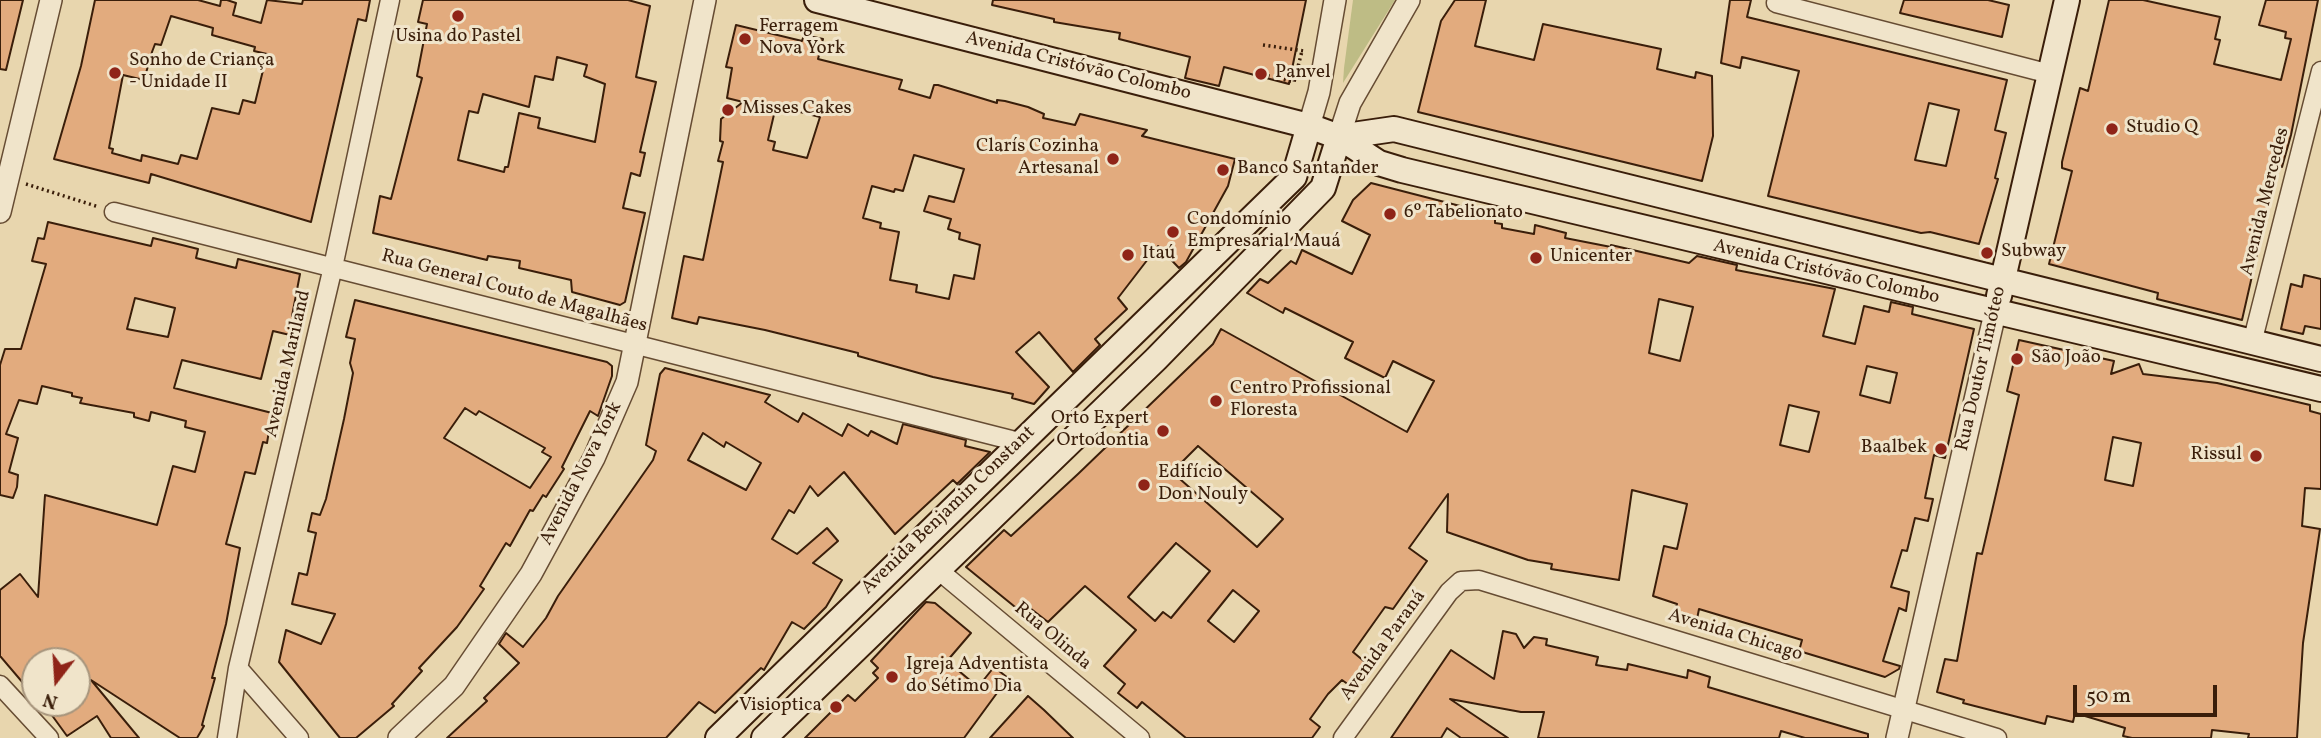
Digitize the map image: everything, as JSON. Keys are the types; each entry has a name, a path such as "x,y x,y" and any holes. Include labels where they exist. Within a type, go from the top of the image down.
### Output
{"main road":[{"name":"Avenida Cristóvão Colombo","path":"817,0 1309,126 1339,137 1379,163 1402,170 2321,389"},
{"name":"Rua Doutor Timóteo","path":"1995,313 2067,0"},
{"name":"Avenida Benjamin Constant","path":"718,738 1294,177 1309,126"},
{"name":"Avenida Cristóvão Colombo","path":"1339,137 1394,129 2001,282 2321,359"},
{"name":"Avenida Benjamin Constant","path":"764,738 1156,359 1323,188 1339,137"}],"street":[{"path":"0,212 4,177 51,0"},
{"name":"Avenida Mariland","path":"227,738 239,668 333,267 390,0"},
{"name":"Avenida Nova York","path":"399,738 454,686 531,573 594,458 627,382 705,0"},
{"path":"1309,126 1319,92 1335,0"},
{"path":"1339,137 1350,103 1409,0"},
{"path":"1776,3 2050,74"},
{"name":"Avenida Mercedes","path":"2252,343 2321,71"},
{"name":"Rua General Couto de Magalhães","path":"114,212 1019,442"},
{"name":"Rua Doutor Timóteo","path":"1897,738 1995,313"},
{"name":"Rua Olinda","path":"937,569 1140,738"},
{"name":"Avenida Chicago","path":"1461,582 1479,580 1997,738"},
{"name":"Avenida Paraná","path":"1343,738 1449,592 1461,582"},
{"path":"239,668 299,738"},
{"path":"0,685 49,738"}],"path":[{"path":"1257,73 1294,82 1300,50 1263,45"},
{"path":"4,177 114,212"}],"shaded area":[{"path":"1353,0 1395,0 1343,83 1344,68"}],"building":[{"path":"0,0 23,0 6,70 0,69"},
{"path":"95,0 198,0 220,6 221,0 227,0 236,3 233,15 261,23 267,0 302,4 303,0 370,0 366,21 358,19 311,222 151,174 149,183 54,159 81,66","holes":["171,16 213,28 212,35 255,47 254,51 267,54 255,103 243,100 239,114 212,108 197,159 181,155 178,164 142,155 141,161 112,153 113,149 109,148 123,75 144,80 155,44 161,45"]},
{"path":"423,0 628,0 650,6 636,77 656,82 640,152 645,153 640,176 631,173 623,208 645,213 625,302 620,305 572,292 571,280 519,268 520,261 488,256 487,260 373,233 380,196 391,199 422,78 417,76 427,24 418,22","holes":["557,57 587,65 584,76 605,84 595,142 538,128 540,118 519,113 508,167 505,167 504,172 458,160 469,111 478,113 483,94 529,107 535,76 553,80"]},
{"path":"993,0 1306,0 1289,84 1224,67 1219,86 1185,78 1190,57 1119,39 1120,33 1054,22 1054,19 992,5"},
{"path":"1455,0 1486,0 1475,46 1534,60 1543,24 1661,49 1657,69 1695,78 1696,72 1712,76 1713,136 1702,181 1418,112 1441,21"},
{"path":"1730,0 1751,0 1747,17 2007,80 1995,130 2006,133 1995,178 1998,179 1979,244 1930,232 1921,233 1768,196 1799,71 1742,57 1740,68 1721,63","holes":["1929,103 1959,110 1946,166 1915,160"]},
{"path":"1904,0 1988,0 2009,5 2002,37 1900,13"},
{"path":"2109,0 2143,0 2220,17 2215,39 2220,40 2214,64 2281,80 2291,39 2285,38 2286,32 2259,25 2266,0 2318,0 2291,135 2282,167 2277,166 2242,320 2157,299 2158,293 2049,264 2072,171 2062,168 2062,162 2080,88 2088,91"},
{"path":"736,25 802,41 804,35 823,39 818,59 902,80 899,89 930,98 934,85 938,85 997,103 997,100 1005,101 1028,107 1044,114 1043,118 1075,125 1080,114 1147,130 1142,136 1235,159 1228,186 1186,262 1179,268 1158,246 1118,298 1127,309 1095,339 1100,345 1073,372 1039,332 1016,352 1049,387 1034,404 1012,398 1013,394 933,377 858,356 858,353 765,330 699,317 697,324 672,318 684,256 703,260 723,162 718,161 723,142 720,141 721,119 743,102 727,98 732,68 726,67","holes":["776,106 820,117 807,158 773,150 775,142 768,140","914,155 964,169 954,202 929,196 924,211 951,219 948,229 960,233 959,239 980,245 974,279 954,275 949,299 916,292 917,285 890,280 899,232 880,228 881,223 863,218 872,186 894,192 895,189 903,191"]},
{"path":"1371,183 1495,215 1495,223 1502,224 1502,228 1534,234 1535,225 1566,233 1565,238 1611,245 1689,263 1697,256 1737,265 1736,270 1835,289 1823,336 1855,344 1864,306 1889,312 1891,302 1913,307 1912,314 1974,329 1945,458 1934,455 1925,498 1933,499 1928,521 1915,518 1907,551 1902,550 1891,587 1909,592 1906,611 1899,608 1883,661 1900,666 1899,669 1885,677 1799,651 1802,640 1699,609 1696,624 1674,617 1677,604 1653,596 1664,546 1677,549 1687,504 1632,490 1619,580 1551,569 1552,564 1528,560 1447,532 1448,494 1409,548 1427,561 1393,609 1385,607 1353,652 1365,662 1349,685 1342,680 1310,719 1320,727 1312,738 1186,738 1142,702 1137,708 1118,693 1125,684 1104,666 1136,630 1085,586 1048,622 1026,605 1020,611 966,567 1004,530 1011,536 1078,474 1213,344 1221,329 1407,432 1434,381 1393,361 1385,378 1345,358 1353,342 1285,308 1283,313 1247,293 1260,279 1268,283 1291,261 1296,264 1302,250 1352,274 1370,235 1342,221 1353,200","holes":["1659,299 1693,307 1680,361 1649,353","1867,366 1897,373 1890,403 1860,395","1789,405 1819,412 1809,452 1780,445","1198,446 1283,519 1257,547 1172,472","1176,543 1210,571 1171,618 1163,612 1155,621 1128,597","1233,590 1259,611 1234,642 1208,621"]},
{"path":"48,222 151,246 153,238 182,245 198,249 196,258 236,268 238,259 300,274 292,316 296,317 290,335 273,331 261,379 182,360 174,388 272,413 267,443 263,442 255,474 245,472 226,544 240,548 226,624 212,678 215,678 202,725 204,726 197,738 180,738 91,680 91,647 21,647 21,681 0,656 0,590 20,574 38,597 45,495 157,525 173,466 195,472 205,432 185,427 186,421 151,412 149,421 134,417 134,413 80,403 82,398 72,396 72,393 42,386 37,404 19,400 6,434 18,438 9,472 18,475 17,487 13,498 0,495 0,365 5,349 21,349 46,264 32,261 38,238 44,239","holes":["135,298 175,308 168,337 127,329"]},
{"path":"2304,275 2321,279 2321,329 2305,326 2303,334 2281,329 2291,284 2302,287"},
{"path":"355,300 607,362 612,366 612,376 598,416 590,411 562,467 564,469 546,497 543,495 533,511 530,510 510,546 506,543 480,586 484,589 457,627 419,668 422,671 392,704 394,706 356,738 340,738 279,662 286,630 321,644 335,614 292,604 299,573 307,575 316,533 308,531 312,513 320,515 326,499 344,419 353,373 350,363 355,339 346,337","holes":["465,408 476,415 479,411 545,448 542,452 551,457 530,488 444,438"]},
{"path":"2019,340 2114,361 2111,374 2139,364 2143,374 2217,383 2310,405 2310,411 2321,414 2321,489 2305,488 2302,526 2320,529 2303,643 2297,738 2248,738 2249,734 2212,730 2211,738 2132,738 2123,736 2125,728 2075,713 2073,722 2047,716 2045,724 1963,703 1964,700 1937,692 1945,659 1957,661 1977,553 1982,554 2019,395 2007,391","holes":["2113,437 2141,443 2133,486 2105,480"]},
{"path":"665,368 770,395 765,402 798,422 803,413 842,436 848,424 868,436 871,431 897,444 903,424 966,440 965,446 990,452 957,484 953,480 895,534 844,472 818,496 810,486 794,513 789,510 772,539 797,554 827,528 838,541 813,563 842,580 826,607 804,629 792,622 764,670 761,668 715,713 699,702 666,738 447,738 487,701 484,698 519,663 499,644 506,633 523,647 546,618 558,596 653,460 656,451 646,445 660,374","holes":["703,433 724,447 726,442 761,463 746,490 688,460"]},
{"path":"926,602 935,603 971,633 947,661 978,687 994,667 1008,678 964,738 805,738 848,695 855,701 878,678 873,673 878,668 871,661"},
{"path":"1503,631 1516,634 1524,648 1534,637 1547,639 1546,645 1598,657 1596,665 1627,670 1628,664 1687,678 1688,670 1710,677 1708,687 1868,734 1868,738 1805,738 1781,731 1779,738 1538,738 1544,712 1521,712 1450,699 1508,738 1461,738 1447,728 1441,738 1391,738 1451,650 1494,679"},
{"path":"91,680 139,738 111,738 97,716 67,736 53,717 91,717"},
{"path":"1028,696 1044,710 1073,738 990,738"}],"place":[{"name":"Usina do Pastel","path":"458,16"},
{"name":"Ferragem Nova York","path":"745,39"},
{"name":"Sonho de Criança - Unidade II","path":"115,73"},
{"name":"Panvel","path":"1261,74"},
{"name":"Misses Cakes","path":"728,110"},
{"name":"Studio Q","path":"2112,129"},
{"name":"Clarís Cozinha Artesanal","path":"1113,159"},
{"name":"Banco Santander","path":"1223,170"},
{"name":"6º Tabelionato","path":"1390,214"},
{"name":"Condomínio Empresarial Mauá","path":"1173,232"},
{"name":"Subway","path":"1987,253"},
{"name":"Itaú","path":"1128,255"},
{"name":"Unicenter","path":"1536,258"},
{"name":"São João","path":"2017,359"},
{"name":"Centro Profissional Floresta","path":"1216,401"},
{"name":"Orto Expert Ortodontia","path":"1163,431"},
{"name":"Baalbek","path":"1941,449"},
{"name":"Rissul","path":"2256,456"},
{"name":"Edifício Don Nouly","path":"1144,485"},
{"name":"Igreja Adventista do Sétimo Dia","path":"892,677"},
{"name":"Visioptica","path":"836,707"}]}
